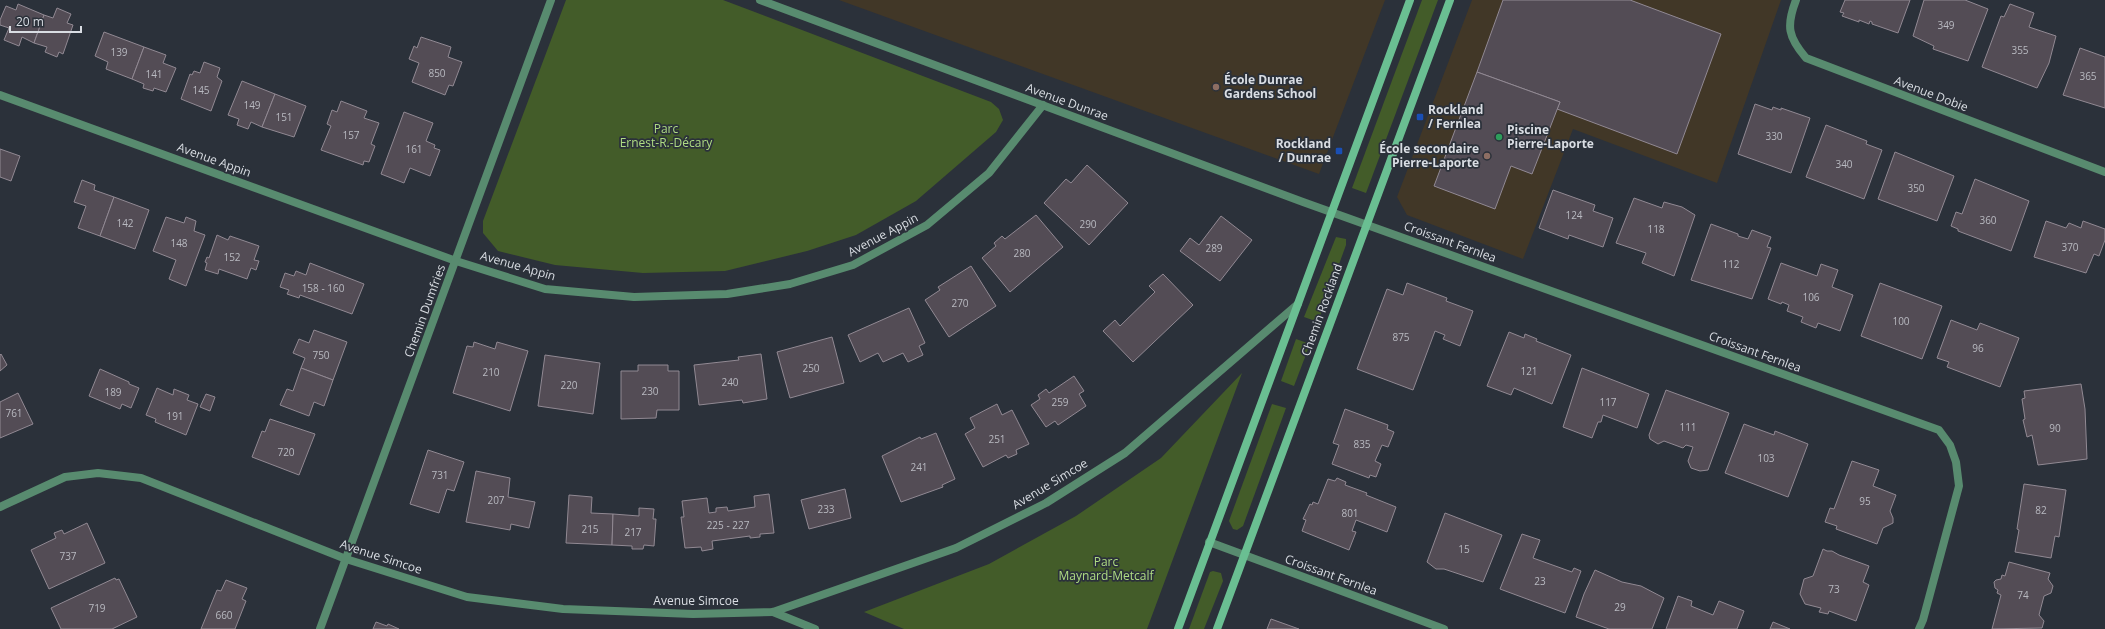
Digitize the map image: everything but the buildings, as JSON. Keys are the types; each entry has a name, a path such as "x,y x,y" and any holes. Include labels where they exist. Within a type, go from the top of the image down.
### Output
{"street":[{"name":"Chemin Dumfries","path":"320,629 551,0"},
{"name":"Avenue Dunrae","path":"760,0 1366,224"},
{"name":"Chemin Rockland","path":"1178,629 1410,0"},
{"name":"Chemin Rockland","path":"1217,629 1450,0"},
{"name":"Avenue Dobie","path":"1795,2 1789,22 1790,35 1806,58 2105,172"},
{"name":"Avenue Appin","path":"0,95 456,261 545,289 634,297 727,294 790,284 853,265 927,225 989,173 1043,105"},
{"name":"Croissant Fernlea","path":"1366,224 1557,295 1939,430 1950,445 1956,462 1959,486 1923,620 1919,629"},
{"name":"Avenue Simcoe","path":"0,507 65,476 98,473 141,478 346,560 467,597 563,609 693,614 773,612 956,548 1046,504 1125,453 1298,304"},
{"name":"Croissant Fernlea","path":"1209,542 1444,629"},
{"name":"Avenue Simcoe","path":"773,612 815,629"}],"shaded area":[{"name":"École Dunrae Gardens School","path":"839,0 1385,0 1319,174"},
{"name":"École secondaire Pierre-Laporte","path":"1472,0 1781,0 1717,183 1573,129 1523,259 1407,215 1397,197"}],"green space":[{"name":"Parc Ernest-R.-Décary","path":"566,0 723,0 991,102 999,109 1003,120 996,132 916,201 856,235 807,251 725,271 643,273 555,265 498,251 483,233 483,221"},
{"path":"1422,0 1438,0 1366,193 1352,188"},
{"path":"1336,237 1346,239 1346,245 1318,322 1304,317"},
{"path":"1296,339 1310,344 1294,386 1281,381"},
{"name":"Parc Maynard-Metcalf","path":"1242,373 1147,629 904,629 864,612 989,564 1076,516 1161,458"},
{"path":"1272,404 1286,408 1243,526 1237,530 1233,529 1229,521"},
{"path":"1213,571 1221,573 1223,581 1204,629 1189,629 1210,572"}],"place":[{"name":"École Dunrae Gardens School","path":"1216,87"},
{"name":"Rockland / Fernlea","path":"1420,117"},
{"name":"Piscine Pierre-Laporte","path":"1499,137"},
{"name":"Rockland / Dunrae","path":"1339,151"},
{"name":"École secondaire Pierre-Laporte","path":"1487,156"}]}
